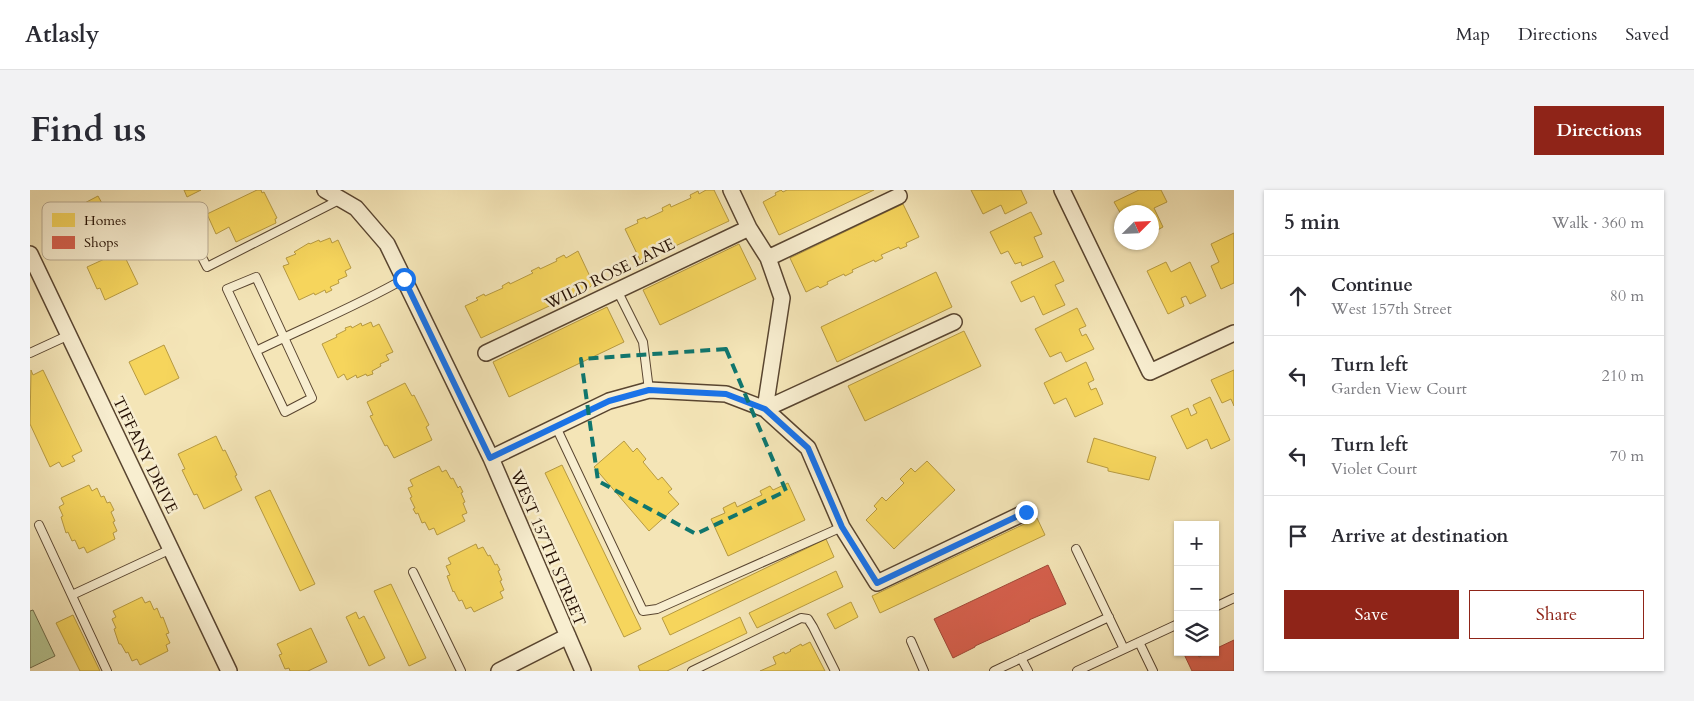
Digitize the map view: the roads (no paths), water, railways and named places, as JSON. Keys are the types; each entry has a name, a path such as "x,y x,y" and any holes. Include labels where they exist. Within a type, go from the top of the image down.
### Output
{"street":[{"name":"WEST 157TH STREET","path":"325,190 356,208 387,244 490,458 583,671"},
{"path":"731,190 749,228 768,258 782,298 765,409"},
{"path":"1062,190 1150,372 1234,333"},
{"path":"768,258 899,196"},
{"name":"WILD ROSE LANE","path":"486,353 749,228"},
{"name":"TIFFANY DRIVE","path":"30,254 229,671"},
{"path":"765,409 954,322"},
{"path":"490,458 609,401 649,390 726,394 765,409 808,448 842,527 877,583 1026,512"},
{"path":"499,671 568,636"}],"lane":[{"path":"204,260 207,267 341,199"},
{"path":"256,278 312,398 285,412 256,351 227,289 256,278"},
{"path":"256,351 404,279"},
{"path":"617,290 643,342 649,390"},
{"path":"30,353 69,335"},
{"path":"556,427 643,611 657,609 842,527"},
{"path":"39,525 107,671"},
{"path":"1076,548 1124,649"},
{"path":"72,595 171,549"},
{"path":"413,572 461,671"},
{"path":"1219,605 1234,598"},
{"path":"994,671 1109,617"},
{"path":"692,671 801,618 808,620 813,627 835,671"},
{"path":"1077,671 1174,626"},
{"path":"911,641 924,671"},
{"path":"1139,642 1153,671"},
{"path":"1022,658 1028,671"}]}
